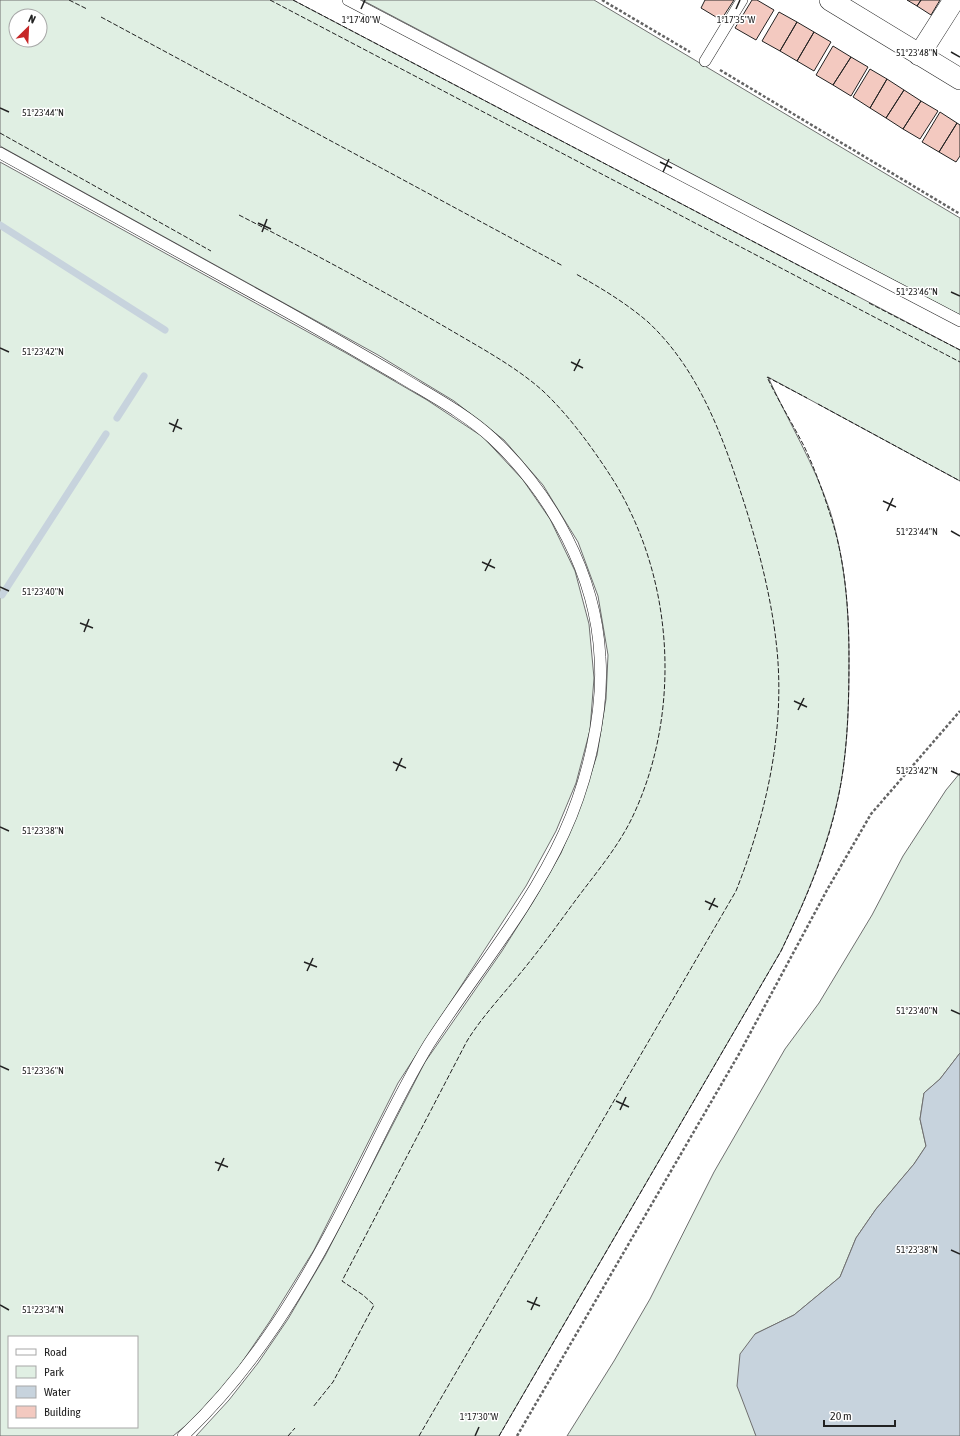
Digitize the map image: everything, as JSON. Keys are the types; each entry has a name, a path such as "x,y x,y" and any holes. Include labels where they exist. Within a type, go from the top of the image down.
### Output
{"street":[{"path":"830,0 960,79"},
{"path":"919,55 954,0"}],"lane":[{"path":"348,0 960,321"},
{"path":"705,61 742,0"},
{"path":"0,153 319,329 444,404 489,436 518,465 548,504 569,542 584,576 595,619 600,655 600,689 595,726 585,770 563,833 521,911 442,1025 412,1072 314,1263 287,1307 238,1379 213,1407 183,1436"}],"path":[{"path":"602,0 960,214"},
{"path":"517,1436 739,1054 827,890 871,814 960,711"}],"green space":[{"path":"0,0 293,0 960,350 960,481 768,377 824,493 835,529 843,566 848,622 848,722 841,783 831,827 809,890 781,951 499,1436 196,1436 229,1400 258,1363 288,1319 325,1256 425,1062 502,951 533,902 561,853 582,801 597,755 606,699 608,655 598,596 578,542 543,485 504,440 454,401 378,355 0,146"},
{"path":"362,0 594,0 960,218 960,315"},
{"path":"0,162 346,353 427,400 483,437 523,480 550,519 575,571 589,624 594,678 590,730 576,783 556,831 526,886 398,1083 314,1250 270,1321 232,1377 190,1422 173,1436 0,1436"},
{"path":"960,773 960,1053 940,1079 924,1093 920,1119 926,1146 914,1164 876,1209 856,1238 840,1277 794,1315 755,1334 753,1426 756,1436 567,1436 614,1361 650,1299 714,1172 785,1049 819,1003 872,915 903,856 946,790"}],"water":[{"path":"960,1053 960,1436 756,1436 737,1386 740,1354 755,1334 794,1315 840,1277 856,1238 876,1209 914,1164 926,1146 920,1119 924,1093 940,1079"}],"building":[{"path":"705,0 734,0 721,20 701,8"},
{"path":"752,0 757,0 774,10 756,40 735,28"},
{"path":"907,0 921,0 917,6"},
{"path":"921,0 940,0 931,15 917,6"},
{"path":"779,12 797,22 780,51 762,41"},
{"path":"797,22 814,32 797,61 780,51"},
{"path":"814,32 831,42 814,71 797,61"},
{"path":"833,46 851,57 833,85 816,75"},
{"path":"851,57 868,67 851,96 833,85"},
{"path":"870,69 887,79 870,108 853,97"},
{"path":"887,79 904,90 886,118 870,108"},
{"path":"904,90 921,101 903,129 886,118"},
{"path":"921,101 938,111 920,139 903,129"},
{"path":"940,112 957,123 939,152 922,142"},
{"path":"957,123 960,125 960,156 956,162 939,152"}],"waterway":[{"path":"0,225 165,330"},
{"path":"117,418 144,376"},
{"path":"2,595 106,434"}],"fence":[{"path":"69,0 87,9"},
{"path":"270,0 960,362"},
{"path":"293,0 857,296"},
{"path":"101,17 563,266"},
{"path":"0,133 211,251"},
{"path":"239,215 343,270 447,328 509,365 543,391 576,427 613,480 626,503 645,548 656,586 663,626 665,666 663,706 657,745 646,784 631,820 613,850 599,869 526,967 485,1016 467,1041 342,1281 363,1295 374,1305 333,1382 313,1407"},
{"path":"419,1436 736,891 756,833 771,773 778,712 779,681 777,650 771,605 749,518 720,433 690,374 664,338 631,308 576,274"},
{"path":"869,303 960,350"},
{"path":"499,1436 781,951 809,890 831,827 841,783 848,720 849,639 845,583 839,546 818,478 804,446 767,377 807,398"},
{"path":"818,404 960,481"},
{"path":"288,1436 295,1428"}]}
